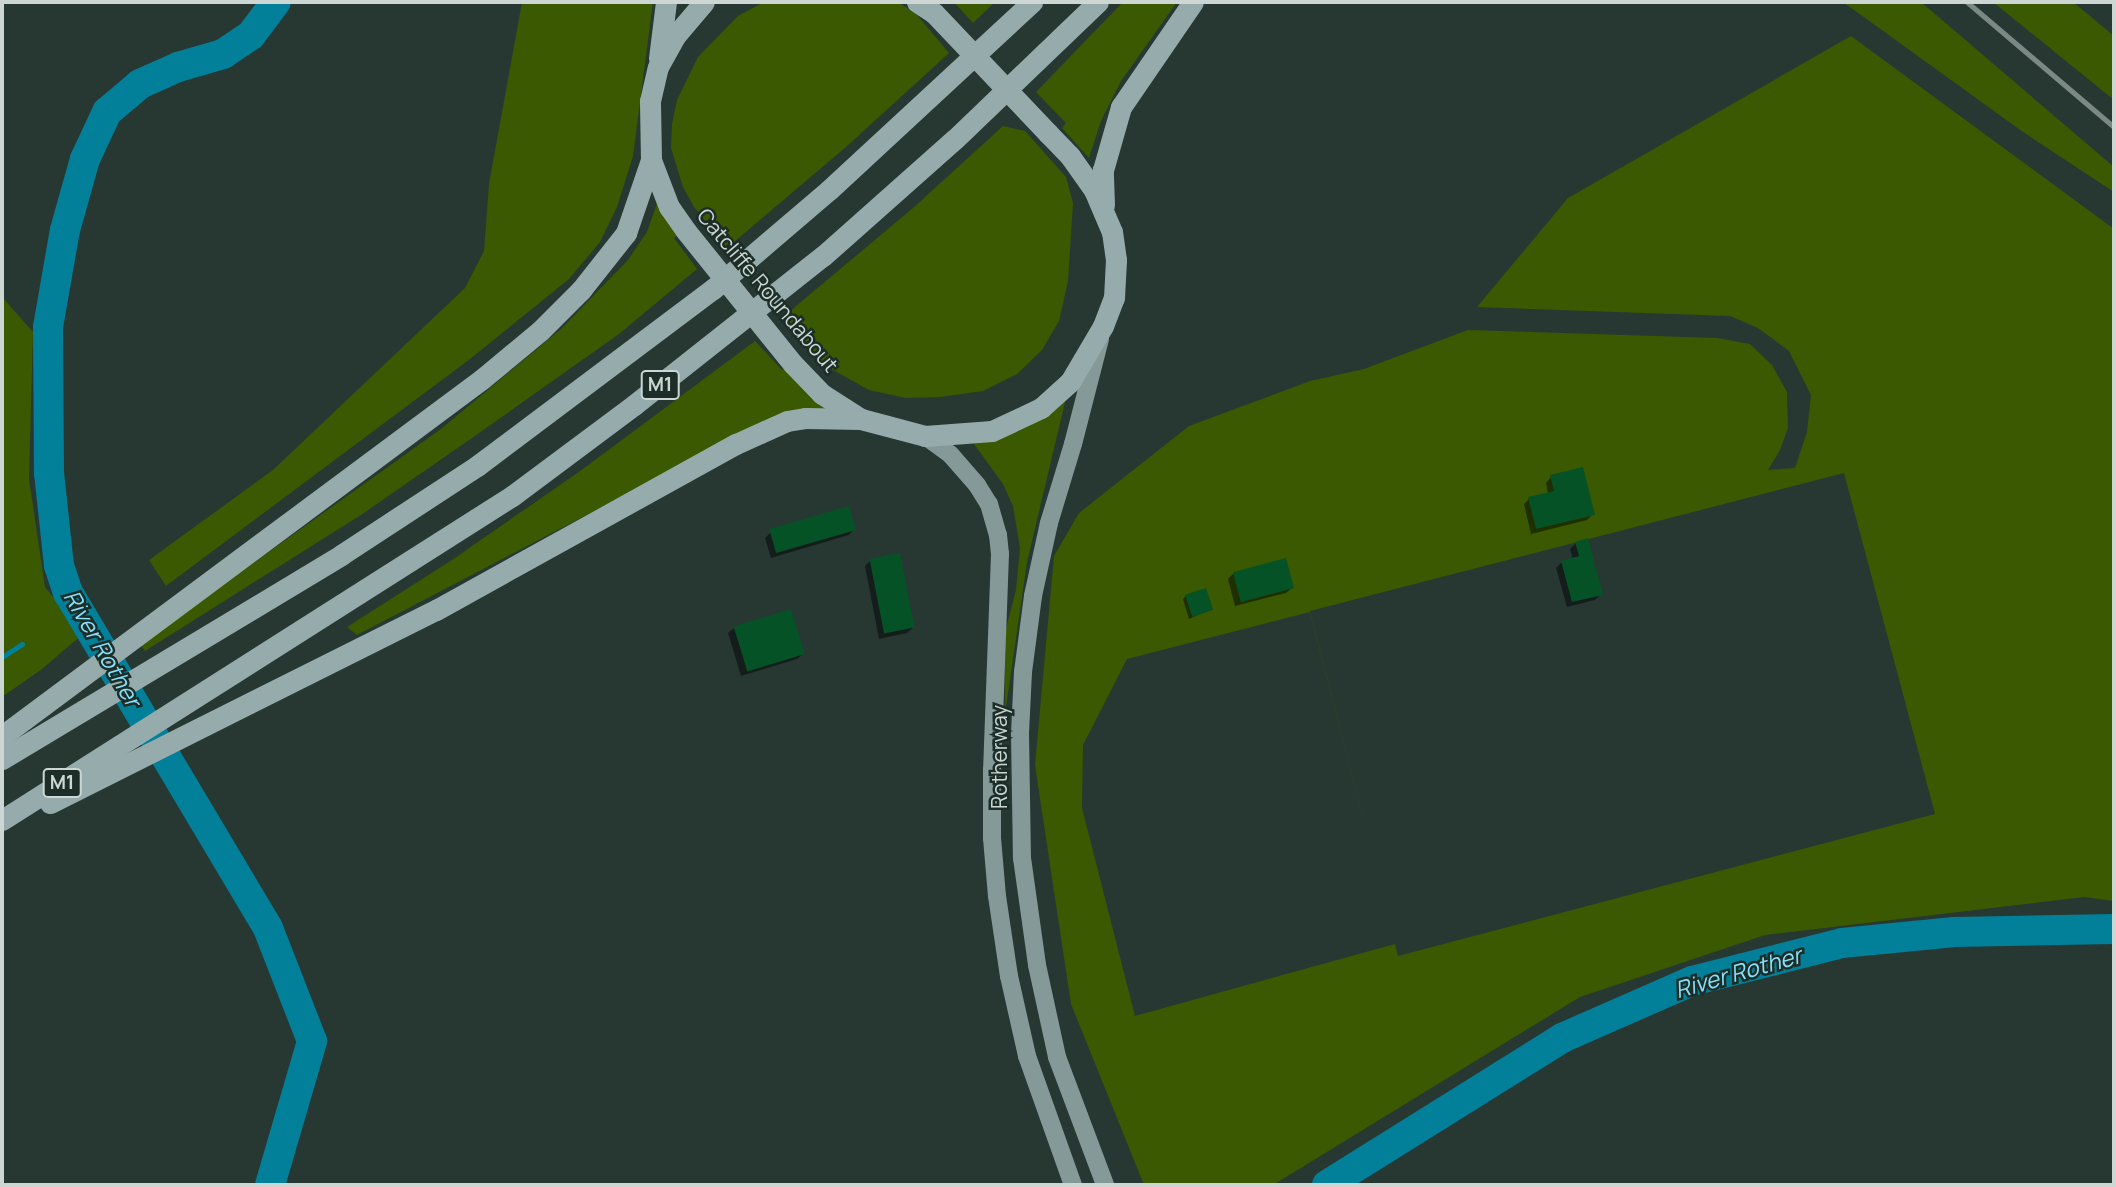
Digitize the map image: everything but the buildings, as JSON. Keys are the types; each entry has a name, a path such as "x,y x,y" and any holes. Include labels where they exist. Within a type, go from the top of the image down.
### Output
{"highway":[{"path":"658,67 666,2"},
{"name":"Catcliffe Roundabout","path":"704,2 676,35 658,67 650,101 651,160 665,198 686,232 793,365 822,394 861,419 925,436 992,431 1041,408 1070,382 1103,326 1114,298 1116,260 1104,209 1070,156 925,8"},
{"name":"M1","path":"2,759 341,555 477,466 713,289 830,190 1032,2"},
{"name":"M1","path":"2,820 512,496 634,405 823,256 955,139 1098,2"},
{"path":"1104,209 1103,170 1121,107 1193,2"},
{"path":"2,736 482,379 540,331 581,290 626,233 651,160"},
{"path":"2,826 136,763 436,610 736,444 787,421 805,418 861,419"}],"main road":[{"name":"Rotherway","path":"1103,326 1073,444 1049,523 1033,596 1023,672 1020,733 1022,858 1037,965 1057,1057 1105,1185"},
{"name":"Rotherway","path":"925,436 950,454 977,485 989,504 998,535 1000,554 992,771 992,838 997,896 1009,976 1027,1056 1073,1185"}],"green space":[{"path":"522,2 653,2 633,156 617,207 600,242 569,279 470,359 166,586 149,560 273,470 465,288 484,251 489,184"},
{"path":"764,2 898,2 917,15 949,53 846,147 727,248 694,207 683,187 671,148 672,124 677,100 698,57 738,16"},
{"path":"954,2 995,2 973,23"},
{"path":"1123,2 1177,2 1121,81 1101,121 1089,158 1062,128 1066,123 1036,92"},
{"path":"1843,2 1921,2 2114,167 2114,192 2023,132"},
{"path":"1993,2 2073,2 2114,36 2114,100"},
{"path":"1851,36 2114,229 2114,901 2084,897 1765,935 1580,997 1273,1185 1144,1185 1071,1004 1035,765 1054,556 1079,513 1189,426 1310,381 1364,369 1468,330 1717,338 1750,344 1772,365 1787,392 1788,428 1780,450 1768,470 1795,468 1807,432 1811,395 1789,351 1758,328 1730,316 1477,307 1568,198","holes":["1844,473 1935,814 1398,956 1310,611","1310,612 1395,944 1135,1016 1082,808 1083,745 1127,659"]},
{"path":"1003,126 1025,131 1066,177 1073,203 1068,281 1059,321 1042,350 1017,374 983,391 940,397 906,398 869,390 824,365 783,317 913,208"},
{"path":"657,203 680,232 674,238 697,269 619,334 361,515 145,651 140,644 441,429 561,329 628,260 647,232"},
{"path":"2,297 33,332 29,479 45,587 83,634 42,669 2,697"},
{"path":"755,341 782,370 788,366 828,408 747,431 357,635 347,627 452,560 583,469"},
{"path":"1066,398 1027,562 1005,714 1004,636 1016,590 1020,548 1013,506 1003,484 974,444"}],"waterway":[{"name":"River Rother","path":"270,1185 312,1041 268,928 68,593 59,566 49,473 48,327 65,230 85,159 107,112 140,84 178,67 223,54 251,35 276,2"},
{"path":"2,657 22,644"},
{"name":"River Rother","path":"1327,1185 1562,1038 1692,981 1842,943 1954,932 2114,929"}],"railway":[{"path":"1967,2 2114,127"}]}
